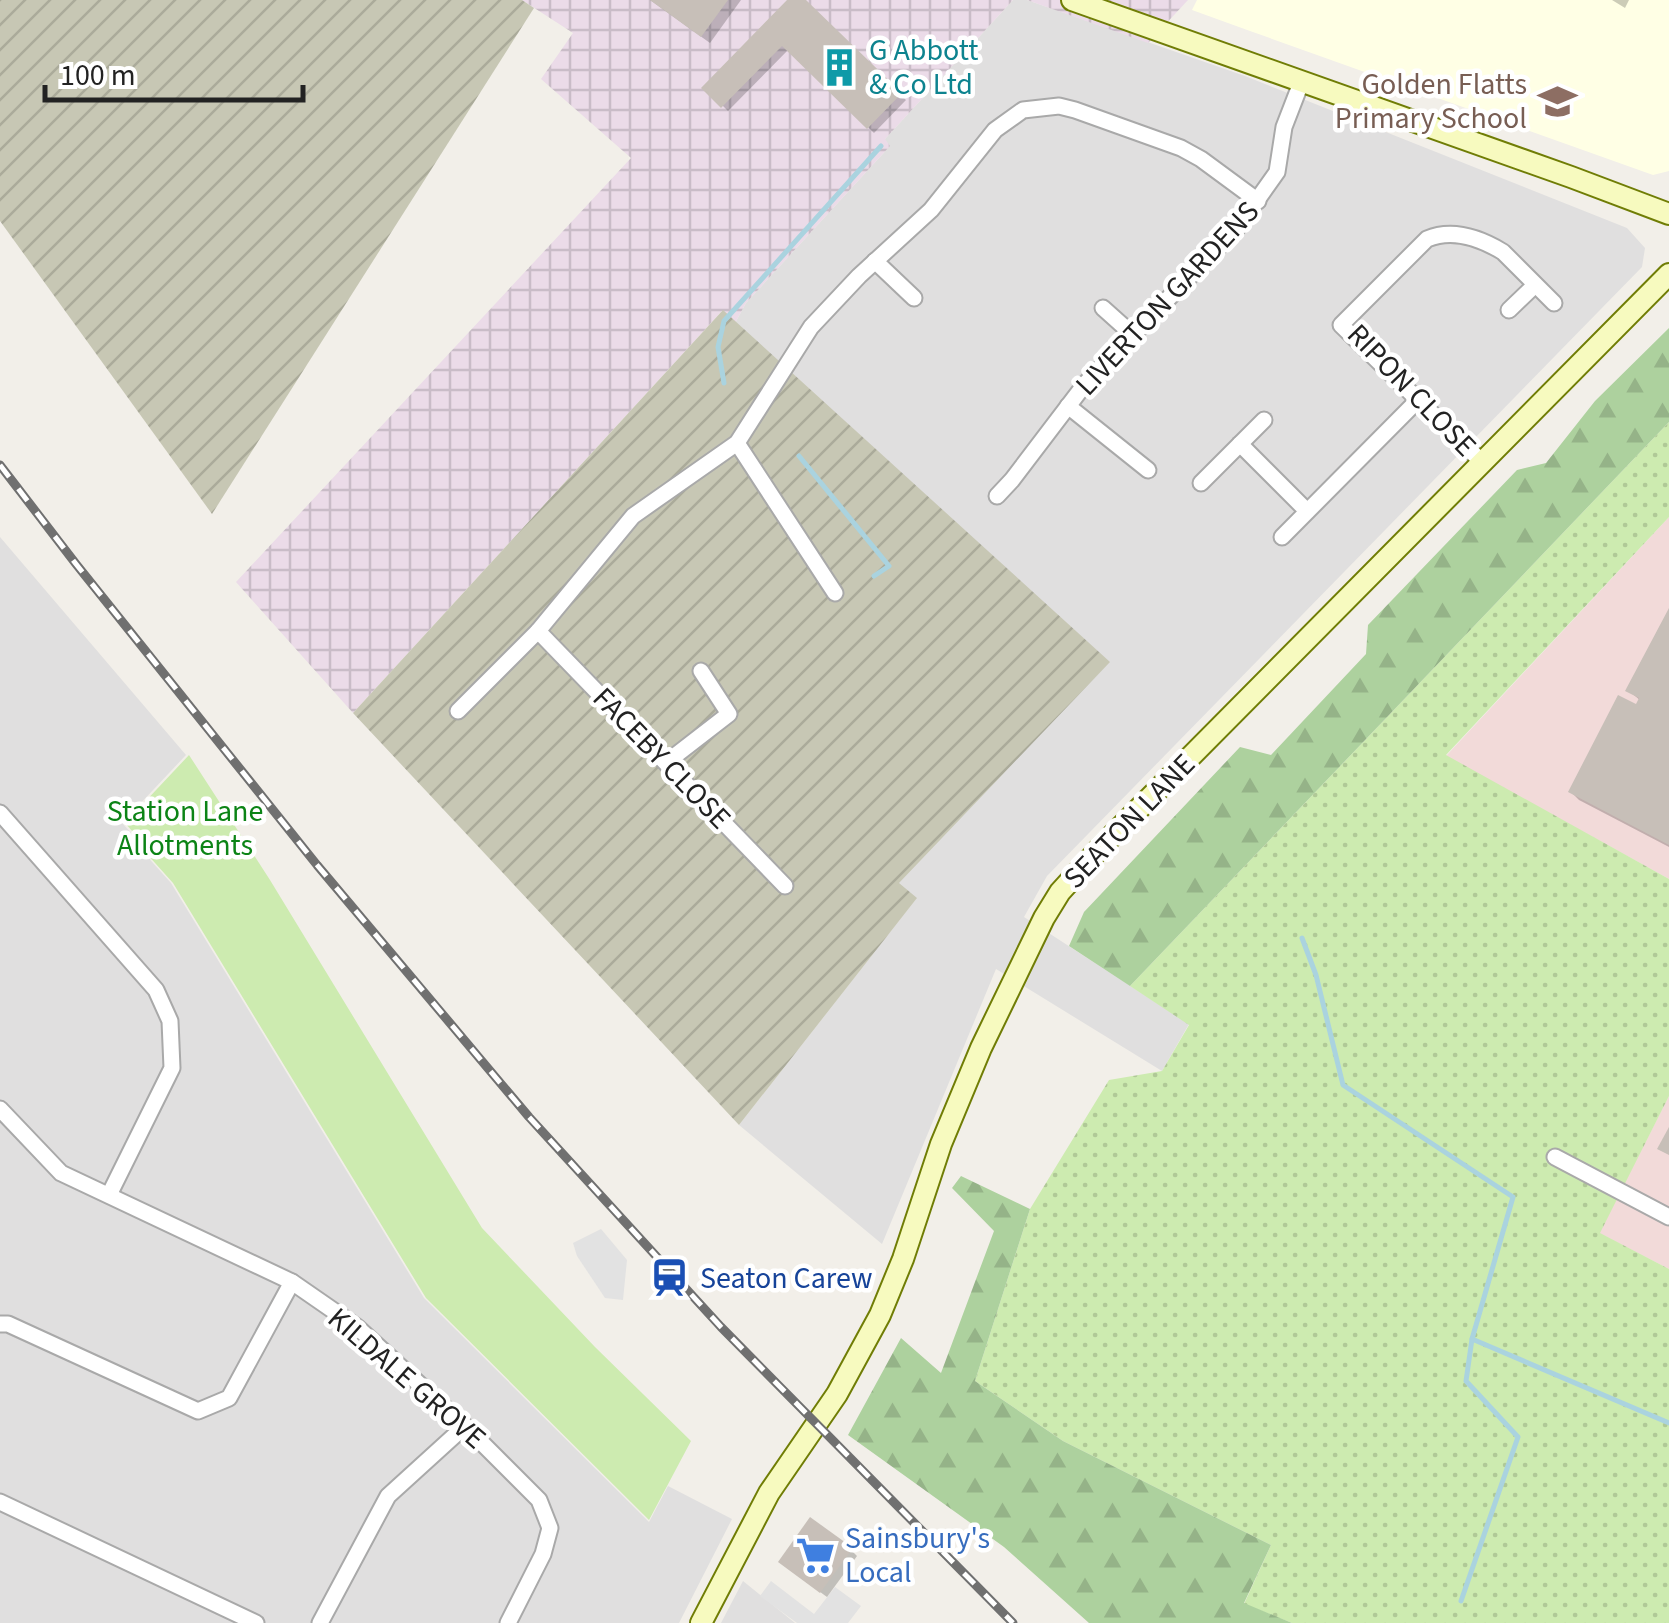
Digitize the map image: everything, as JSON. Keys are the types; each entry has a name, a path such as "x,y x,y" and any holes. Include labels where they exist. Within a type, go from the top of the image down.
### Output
{"main road":[{"path":"1072,0 1669,214"},
{"path":"1669,226 1669,234"},
{"name":"SEATON LANE","path":"701,1623 768,1493 836,1394 880,1316 941,1144 981,1048 1060,892 1669,274"}],"street":[{"name":"LIVERTON GARDENS","path":"996,496 1085,384 1238,227 1258,201 1277,172 1284,127 1301,82"},
{"path":"458,710 538,631 632,516 737,443 829,306 931,210 995,130 1023,110 1058,106 1075,110 1181,148 1201,158 1258,201"},
{"name":"RIPON CLOSE","path":"1482,462 1340,324 1428,240 1440,234 1455,233 1503,252 1554,304"},
{"path":"876,262 914,298"},
{"path":"1509,310 1536,285"},
{"path":"1103,308 1132,334"},
{"path":"1282,536 1418,400"},
{"path":"1068,406 1148,470"},
{"path":"1201,483 1264,420"},
{"path":"737,443 835,594"},
{"path":"1240,444 1308,511"},
{"name":"FACEBY CLOSE","path":"538,631 785,886"},
{"path":"667,762 729,714 701,671"},
{"path":"0,812 156,990 170,1022 172,1068 109,1195"},
{"name":"KILDALE GROVE","path":"0,1109 61,1173 292,1282 357,1327 539,1500 550,1528 543,1554 508,1623"},
{"path":"1555,1157 1669,1217"},
{"path":"0,1324 8,1324 198,1410 229,1398 292,1282"},
{"path":"320,1623 388,1496 465,1426"},
{"path":"0,1502 256,1623"}],"shaded area":[{"path":"0,0 522,0 534,8 212,514 0,221"},
{"path":"522,0 1013,0 885,139 890,146 746,303 735,323 722,311 353,713 236,582 631,158 541,79 573,33"},
{"path":"1013,0 1027,0 1245,76 1627,228 1645,248 1642,267 1047,876 1024,917 1189,1024 1162,1071 996,969 882,1244 739,1125 916,899 898,883 1109,662 735,323 746,303 890,146 884,140"},
{"path":"1027,0 1188,0 1148,43"},
{"name":"Golden Flatts Primary School","path":"1197,0 1669,0 1669,171 1653,175 1192,10"},
{"path":"723,310 1110,662 899,883 917,898 739,1125 353,713"},
{"path":"1669,517 1669,879 1446,756"},
{"path":"0,537 186,755 122,823 171,883 424,1298 649,1522 668,1486 732,1519 679,1623 0,1623"},
{"path":"1669,1096 1669,1269 1599,1233"},
{"path":"601,1229 627,1260 623,1300 605,1298 577,1256 573,1243"},
{"path":"743,1581 795,1623 721,1623"},
{"path":"771,1581 814,1614 835,1587 861,1606 848,1623 797,1623 760,1596"}],"green space":[{"path":"1669,328 1669,422 1130,986 1069,946 1084,912 1240,747 1271,755 1366,654 1368,625 1517,470 1546,463 1595,401"},
{"path":"1669,422 1669,517 1446,755 1669,879 1669,1096 1600,1233 1669,1269 1669,1623 1292,1623 1244,1604 1271,1545 1063,1441 975,1381 1030,1209 1109,1080 1162,1071 1189,1025 1130,986"},
{"name":"Station Lane Allotments","path":"189,755 270,880 482,1228 691,1441 649,1520 426,1298 173,883 125,823"},
{"path":"961,1176 1030,1209 975,1381 1063,1441 1271,1545 1244,1603 1292,1623 1089,1623 1004,1547 848,1435 901,1338 941,1373 994,1231 952,1188"}],"building":[{"path":"650,0 728,0 701,37"},
{"name":"G Abbott & Co Ltd","path":"787,0 806,0 902,93 867,129 782,46 721,108 701,88"},
{"path":"1669,608 1669,845 1568,792 1618,695 1636,704 1639,698 1625,691"},
{"path":"1669,1127 1669,1155 1657,1149"},
{"name":"Sainsbury's Local","path":"810,1517 853,1548 820,1593 778,1562"}],"waterway":[{"path":"724,383 718,347 724,321 881,146"},
{"path":"799,456 889,566 874,576"},
{"path":"1302,938 1316,975 1343,1085 1513,1197 1472,1339"},
{"path":"1461,1601 1518,1437 1466,1381 1472,1339 1669,1423"}],"railway":[{"path":"0,465 317,865 529,1117 721,1327 1013,1623"}],"place":[{"name":"G Abbott & Co Ltd","path":"839,67"},
{"name":"Golden Flatts Primary School","path":"1557,101"},
{"name":"Seaton Carew","path":"670,1278"},
{"name":"Sainsbury's Local","path":"815,1555"}]}
